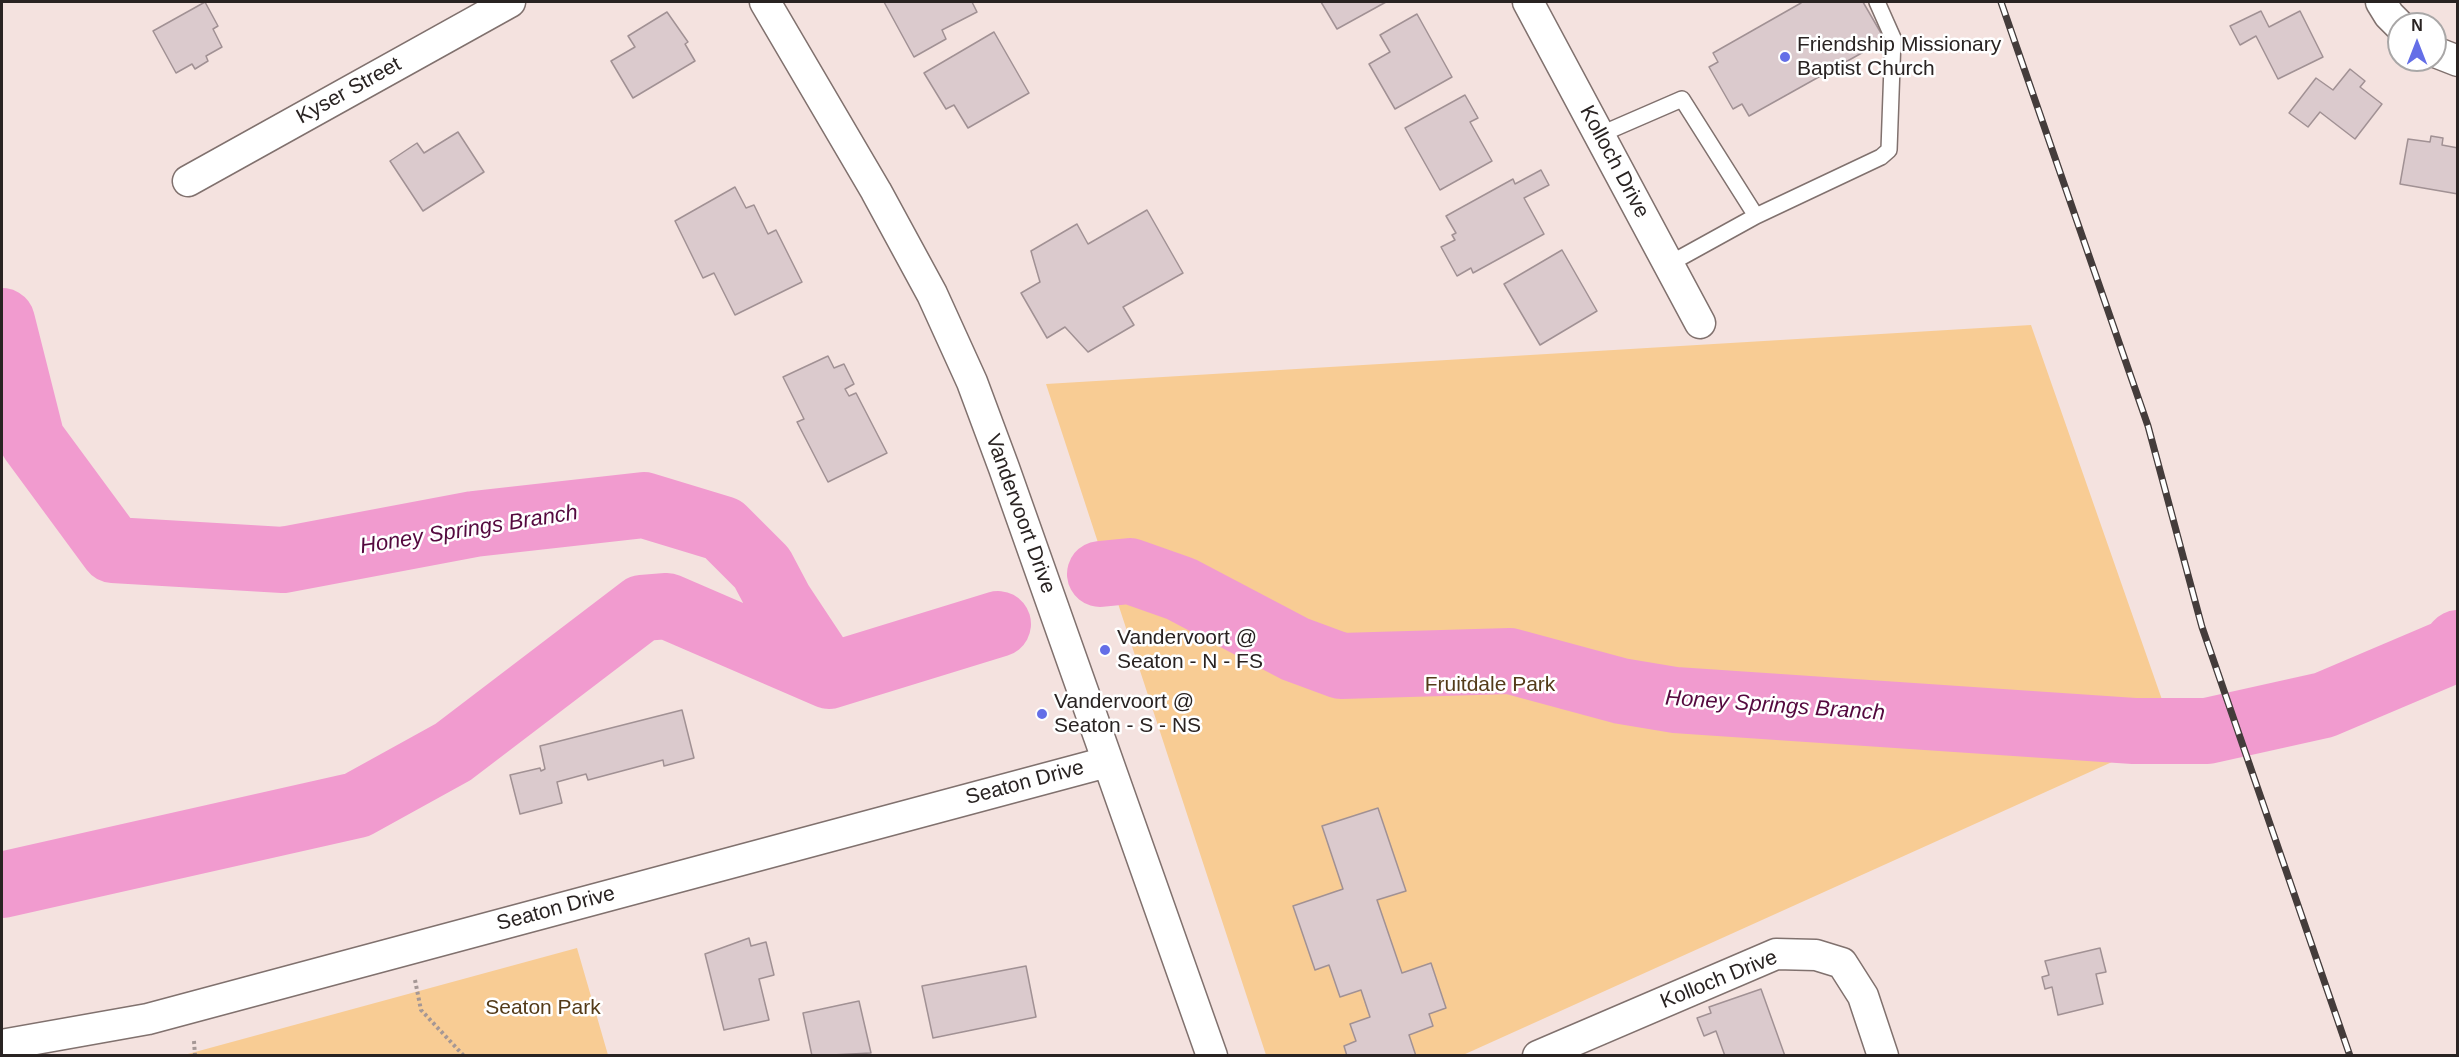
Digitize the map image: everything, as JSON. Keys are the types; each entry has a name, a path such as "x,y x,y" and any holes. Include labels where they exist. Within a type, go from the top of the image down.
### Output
{"street":[{"name":"Kyser Street","path":"188,181 510,2"},
{"name":"Vandervoort Drive","path":"765,2 932,294 972,382 1212,1056"},
{"name":"Kolloch Drive","path":"1528,2 1700,323"},
{"name":"Seaton Drive","path":"2,1045 147,1019 1107,762"},
{"name":"Kolloch Drive","path":"1538,1056 1776,954 1816,955 1842,963 1863,996 1883,1056"}],"lane":[{"path":"1669,264 1756,216 1881,157 1889,150 1893,38 1877,2"},
{"path":"1599,135 1682,99 1756,216"}],"path":[{"path":"414,975 421,1011 464,1056"}],"green space":[{"name":"Fruitdale Park","path":"2031,325 2174,734 1463,1055 1266,1055 1046,384"},
{"name":"Seaton Park","path":"577,948 608,1055 184,1055"}],"building":[{"path":"205,2 218,26 213,29 222,47 206,56 208,61 195,69 192,64 176,73 153,31"},
{"path":"884,2 972,2 977,12 942,30 946,39 914,57"},
{"path":"1321,2 1386,2 1337,29"},
{"name":"Friendship Missionary Baptist Church","path":"1800,2 1863,2 1885,40 1749,116 1742,104 1733,109 1709,67 1718,62 1713,53"},
{"path":"2261,11 2269,27 2300,11 2323,57 2278,79 2256,36 2240,45 2230,26"},
{"path":"667,12 688,42 685,44 695,61 633,98 611,61 635,47 628,36"},
{"path":"1417,14 1452,77 1395,109 1369,64 1390,52 1380,35"},
{"path":"994,32 1029,93 968,128 954,105 946,109 924,73"},
{"path":"2350,69 2365,81 2360,87 2382,104 2355,139 2320,112 2308,127 2289,113 2316,78 2333,90"},
{"path":"1465,95 1478,118 1470,122 1492,161 1440,190 1405,128"},
{"path":"458,132 484,172 423,211 390,161 417,143 424,153"},
{"path":"2431,136 2443,138 2442,145 2458,148 2458,194 2400,184 2408,139 2430,142"},
{"path":"1541,170 1549,185 1524,198 1544,234 1473,273 1471,268 1457,276 1441,247 1455,240 1452,235 1456,233 1446,216 1513,179 1515,184"},
{"path":"735,187 746,208 754,205 768,234 776,230 802,282 735,315 714,273 703,278 675,221"},
{"path":"1147,210 1183,273 1123,307 1134,325 1088,352 1065,327 1047,338 1021,293 1040,282 1031,251 1077,224 1088,244"},
{"path":"1562,250 1597,311 1540,345 1504,284"},
{"path":"828,356 834,368 844,364 854,384 845,389 849,396 856,393 887,453 828,482 797,422 804,419 783,377"},
{"path":"682,710 694,758 664,766 663,760 588,780 586,774 557,782 562,803 520,814 510,775 540,768 541,771 545,769 540,746"},
{"path":"1378,808 1406,891 1377,900 1402,973 1431,963 1446,1008 1429,1014 1433,1026 1409,1035 1416,1056 1347,1056 1344,1046 1356,1041 1350,1024 1370,1017 1361,990 1340,997 1329,965 1315,970 1293,906 1343,889 1322,826"},
{"path":"749,938 751,946 766,942 774,975 759,979 769,1020 724,1030 705,954"},
{"path":"2100,948 2106,972 2096,974 2103,1004 2058,1015 2052,987 2045,989 2042,977 2049,975 2045,961"},
{"path":"1026,966 1036,1017 933,1038 922,986"},
{"path":"1761,989 1785,1056 1725,1056 1716,1031 1704,1036 1697,1018 1711,1013 1709,1007"},
{"path":"859,1001 871,1053 812,1056 803,1013"}],"waterway":[{"name":"Honey Springs Branch","path":"2,321 32,440 113,550 283,560 474,524 644,505 723,529 762,568 780,602 829,676 998,624"},
{"name":"Honey Springs Branch","path":"1100,574 1130,571 1181,589 1295,649 1341,666 1510,661 1621,691 1675,700 2134,731 2207,731 2324,705 2451,651 2458,643"},
{"path":"2,885 357,805 453,752 642,608 667,606 829,676"}],"railway":[{"path":"2001,2 2148,426 2202,627 2350,1056"}],"place":[{"name":"Friendship Missionary Baptist Church","path":"1785,57"},
{"name":"Vandervoort @ Seaton - N - FS","path":"1105,650"},
{"name":"Vandervoort @ Seaton - S - NS","path":"1042,714"}]}
